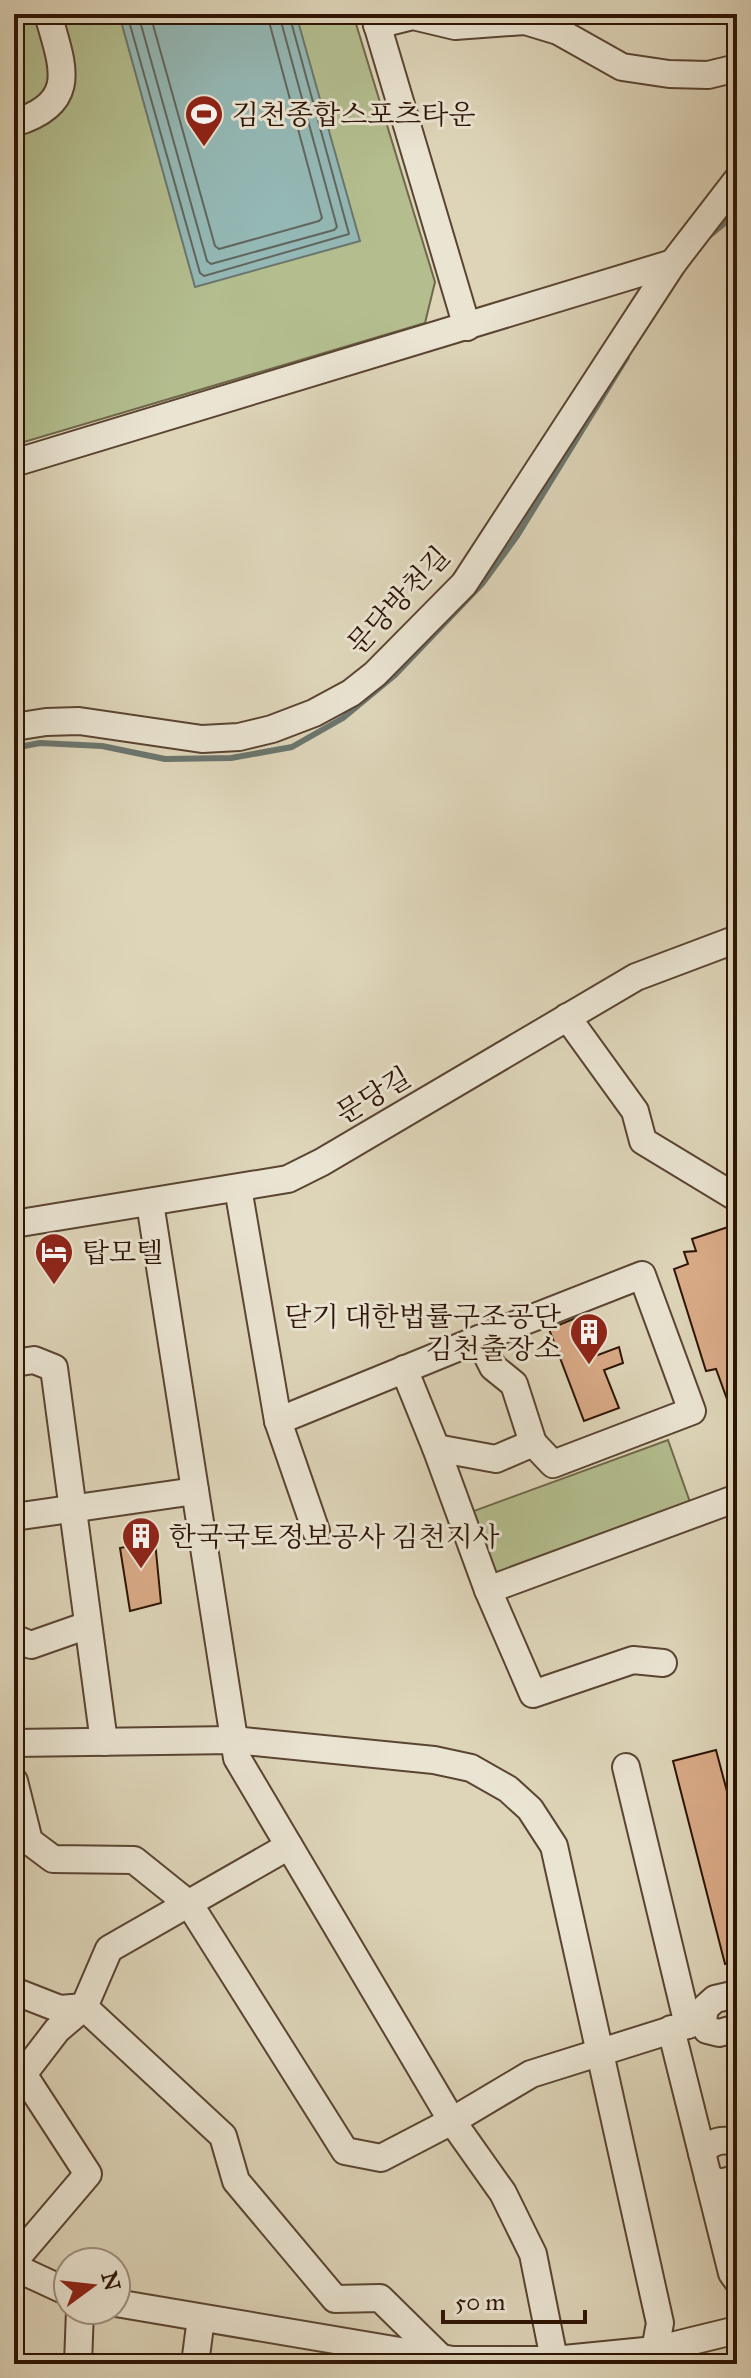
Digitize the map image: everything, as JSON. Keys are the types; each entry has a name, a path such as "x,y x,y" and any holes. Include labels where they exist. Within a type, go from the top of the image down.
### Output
{"street":[{"path":"14,123 47,108 58,94 63,72 48,14"},
{"path":"467,327 376,20 413,16 455,26 525,21 558,31 622,67 669,74 708,75 737,68"},
{"name":"문당방천길","path":"14,727 79,721 202,739 239,737 272,729 314,713 351,693 375,674 464,584 673,263 737,180"},
{"path":"14,463 673,263"},
{"name":"문당길","path":"14,1224 288,1179 636,977 737,939"},
{"path":"567,1017 635,1111 643,1141 737,1198"},
{"path":"238,1188 278,1421 316,1531"},
{"path":"150,1203 237,1758 452,2121 503,2193 533,2254 555,2362"},
{"path":"278,1421 404,1369 479,1339 642,1275 692,1411 553,1464 533,1443 514,1384 493,1367 479,1339"},
{"path":"14,1363 34,1360 54,1368 104,1742"},
{"path":"404,1369 488,1590 533,1694 633,1660 663,1663"},
{"path":"436,1448 496,1459 533,1443"},
{"path":"14,1517 195,1491"},
{"path":"488,1590 737,1498"},
{"path":"14,1638 31,1645 88,1625"},
{"path":"14,1743 234,1740 434,1760 471,1768 508,1789 530,1809 554,1846 660,2323 663,2357"},
{"path":"626,1767 688,2025 705,2165 732,2273 737,2280"},
{"path":"14,1781 29,1841 53,1859 134,1860 190,1905 345,2151 381,2158 452,2121 531,2074 688,2025 715,1999 737,1994"},
{"path":"52,2284 14,2264 88,2174 18,2080 57,2030 84,2007 109,1949 289,1846"},
{"path":"14,1991 60,2009 84,2007 223,2136 236,2181 335,2299 380,2298 441,2358"},
{"path":"688,2025 719,2033 737,2028"},
{"path":"737,2143 724,2140 707,2145 705,2165 719,2183 737,2179"},
{"path":"132,2306 441,2358 555,2362 663,2357 737,2330"},
{"path":"195,2364 201,2318"},
{"path":"78,2364 79,2326"}],"green space":[{"name":"김천종합스포츠타운","path":"14,14 353,14 435,282 425,323 14,445"},
{"path":"668,1440 691,1505 493,1579 471,1512"}],"water":[{"path":"119,14 296,14 360,241 195,287"}],"building":[{"path":"734,1225 737,1234 737,1421 716,1369 706,1371 674,1269 688,1264 684,1252 696,1251 692,1239"},
{"name":"닫기 대한법률구조공단 김천출장소","path":"583,1315 598,1355 619,1347 623,1363 604,1370 619,1408 584,1421 549,1329"},
{"name":"한국국토정보공사 김천지사","path":"155,1541 161,1603 130,1611 120,1548"},
{"path":"716,1750 737,1829 737,1960 725,1964 673,1761"}],"waterway":[{"path":"709,236 737,213"},
{"path":"14,748 40,743 102,746 165,759 231,758 292,747 343,718 395,675 482,584 517,536 627,357"}],"place":[{"name":"김천종합스포츠타운","path":"204,148"},
{"name":"탑모텔","path":"54,1286"},
{"name":"닫기 대한법률구조공단 김천출장소","path":"589,1366"},
{"name":"한국국토정보공사 김천지사","path":"141,1570"}]}
